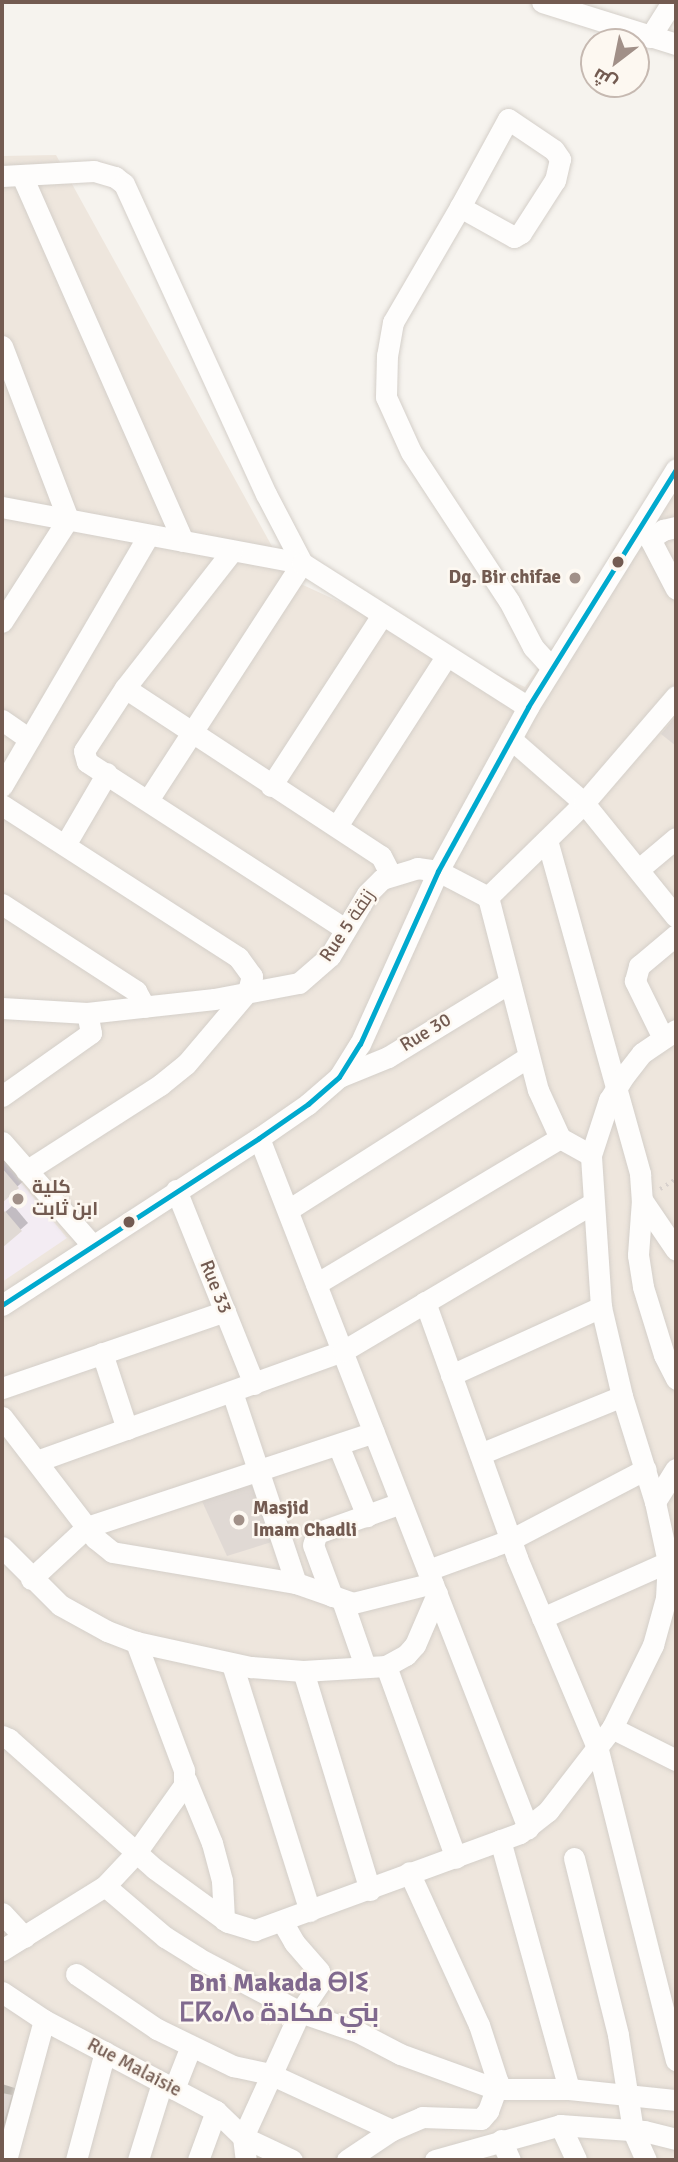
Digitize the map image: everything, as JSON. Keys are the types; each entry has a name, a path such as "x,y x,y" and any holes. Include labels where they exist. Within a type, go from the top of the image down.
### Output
{"street":[{"path":"542,2 622,28"},
{"path":"672,2 650,37 676,44"},
{"path":"460,207 507,235 519,235 555,180 560,163 558,153 508,119 393,322 387,355 386,397 411,453 509,601 533,647 552,668"},
{"path":"183,541 12,176 94,171 115,177 124,184 266,494 302,563"},
{"path":"2,346 68,519"},
{"path":"2,1305 176,1189 259,1138 319,1096 339,1077 360,1044 438,871 528,707 645,533 676,468"},
{"path":"2,507 302,563 528,707"},
{"path":"2,622 68,519"},
{"path":"645,533 676,527"},
{"path":"645,533 676,589"},
{"path":"2,786 148,536"},
{"path":"232,551 125,688 84,751 87,762 345,929"},
{"path":"148,800 302,563"},
{"path":"271,786 382,615"},
{"path":"337,826 446,657"},
{"path":"125,688 381,856 390,874"},
{"path":"590,1155 560,1138 528,1057 488,897 584,803 676,696"},
{"path":"2,720 29,739"},
{"path":"511,738 584,803 676,917"},
{"path":"65,845 107,773"},
{"path":"2,805 238,957 252,976 247,991 186,1064 160,1085 26,1171"},
{"path":"639,869 676,838"},
{"path":"547,840 640,1174 642,1200 638,1255 643,1287 660,1346 676,1379"},
{"name":"Rue 5 زنقة","path":"2,1008 87,1013 214,999 304,980 330,956 367,894 390,874 418,868 438,871 488,897"},
{"path":"2,904 136,991 145,1007"},
{"path":"4,1727 135,1854 224,1920 256,1930 370,1890 409,1872 456,1858 528,1828 548,1811 598,1750 612,1728 653,1645 666,1598 670,1554 622,1396 601,1307 590,1155 617,1087 642,1053 670,1034 635,981 639,966 676,935"},
{"name":"Rue 30","path":"339,1077 388,1057 509,983"},
{"path":"2,1097 91,1033 87,1013"},
{"path":"288,1210 528,1057"},
{"path":"259,1138 528,1828"},
{"path":"316,1284 560,1138"},
{"path":"2,1142 93,1246"},
{"name":"Rue 33","path":"176,1189 254,1384"},
{"path":"642,1200 676,1250"},
{"path":"37,1461 342,1351 593,1204"},
{"path":"425,1302 510,1540 598,1750 676,2060"},
{"path":"451,1375 601,1307"},
{"path":"2,1388 225,1311"},
{"path":"102,1353 127,1429"},
{"path":"232,1392 296,1583"},
{"path":"480,1454 622,1396"},
{"path":"2,1417 103,1547 125,1556 296,1583 337,1598 363,1603 433,1582 646,1469"},
{"path":"31,1579 87,1527 261,1472 374,1432"},
{"path":"338,1445 367,1516"},
{"path":"655,1502 676,1469"},
{"path":"401,1503 317,1533 314,1538 315,1550 337,1598 375,1666 456,1858"},
{"path":"2,1547 31,1579 70,1611 136,1642 232,1664 303,1671 375,1666 406,1655 415,1645 433,1582"},
{"path":"542,1618 670,1554"},
{"path":"136,1642 212,1843 222,1881 224,1920"},
{"path":"232,1664 310,1911"},
{"path":"303,1671 370,1890"},
{"path":"612,1728 676,1760"},
{"path":"2,1950 105,1886 160,1822 186,1780"},
{"path":"500,1840 569,2089"},
{"path":"574,1858 618,2035 633,2131 646,2160"},
{"path":"347,2160 392,2130 422,2117 481,2119 488,2111 498,2082 479,2025 409,1872"},
{"path":"105,1886 165,1937 300,2012 358,2032 400,2054 496,2089 569,2089 676,2101"},
{"path":"2,1913 24,1937"},
{"path":"246,2160 243,2137 300,2012 321,1981 319,1971 293,1941 282,1921"},
{"path":"76,1974 157,2029 191,2046 233,2066 270,2074 392,2130"},
{"name":"Rue Malaisie","path":"2,1992 44,2020 216,2111 243,2137 292,2160"},
{"path":"6,2160 44,2020"},
{"path":"138,2160 168,2085 191,2046"},
{"path":"76,2160 105,2052"},
{"path":"198,2160 216,2111"},
{"path":"560,2124 576,2160"},
{"path":"435,2160 560,2124 633,2131 676,2139"},
{"path":"501,2140 510,2160"}],"shaded area":[{"path":"56,155 290,579 525,687 599,581 676,459 676,2160 2,2160 2,156"},
{"name":"كلية ابن ثابت","path":"2,1159 67,1238 2,1282"}],"building":[{"path":"676,716 676,746 661,734"},
{"path":"2,1168 19,1188 2,1203"},
{"path":"5,1211 22,1231 2,1248 2,1214"},
{"name":"Masjid Imam Chadli","path":"255,1480 275,1541 227,1556 201,1499"},
{"path":"2,2093 12,2095 2,2129"}],"transit line":[{"path":"2,1305 259,1138 308,1104 339,1077 360,1044 438,871 528,707 676,469"}],"place":[{"name":"Dg. Bir chifae","path":"575,578"},
{"name":"كلية ابن ثابت","path":"18,1199"},
{"name":"Masjid Imam Chadli","path":"239,1520"}],"district":[{"name":"Bni Makada ⴱⵏⵉ ⵎⴽⴰⴷⴰ بني مكادة","path":"279,1999"}]}
